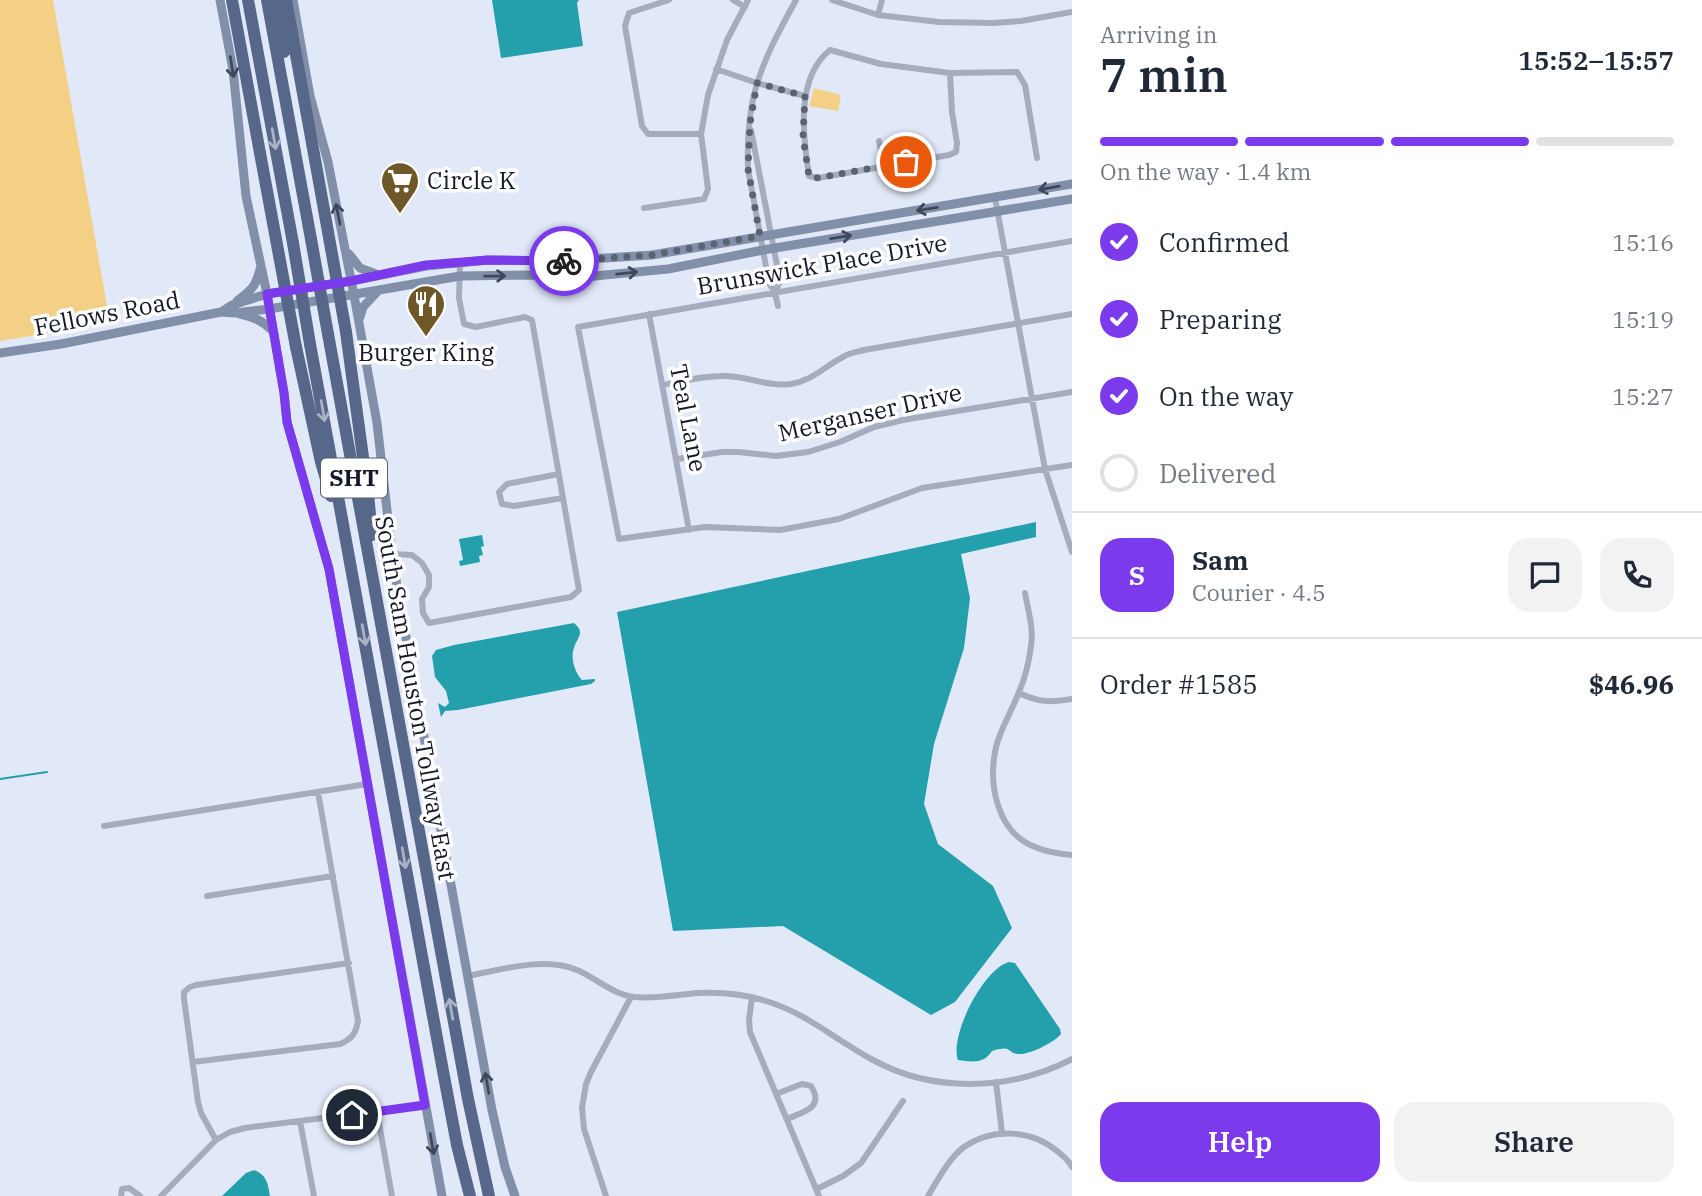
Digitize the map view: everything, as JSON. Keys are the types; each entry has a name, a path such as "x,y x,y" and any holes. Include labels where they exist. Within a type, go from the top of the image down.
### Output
{"highway":[{"path":"235,0 254,80 267,103"},
{"path":"235,0 296,347 321,461 349,558"},
{"name":"South Sam Houston Tollway East","path":"248,0 447,1092 470,1196"},
{"name":"South Sam Houston Tollway East","path":"267,0 468,1099 489,1196"},
{"path":"279,0 290,105 311,239"},
{"path":"286,0 346,332 368,494 380,622"}],"main road":[{"path":"220,0 233,70 246,196 267,294 287,422 329,569 442,1196"},
{"path":"293,0 310,96 328,162 359,322 377,424 392,554 496,1134 515,1196"},
{"name":"Fellows Road","path":"0,353 61,344 222,312 267,294 351,281 426,265 488,260 559,261 652,255 1072,184"},
{"name":"Fellows Road","path":"234,309 269,309 460,276 584,277 668,268 1072,199"},
{"path":"345,249 360,268 377,275"},
{"path":"559,261 559,276"},
{"path":"261,267 257,283 234,309 264,323 273,331"},
{"path":"359,322 363,307 380,290"}],"street":[{"path":"669,0 656,2 629,13 625,26 642,126 648,134 701,134"},
{"path":"644,208 704,199 708,189 701,134 708,95 727,40 746,4 733,0"},
{"path":"778,306 775,293 780,281 760,236 748,169 750,123 757,83 772,44 796,0"},
{"path":"832,0 878,15 939,22 1021,21 1072,12"},
{"path":"878,15 883,0"},
{"path":"950,73 956,152 818,178 809,176 803,137 805,96 818,59 830,50 881,64 950,73 1017,72 1025,85 1037,158"},
{"path":"716,69 805,96"},
{"path":"750,123 771,234 768,249"},
{"path":"879,141 884,165"},
{"path":"995,198 1045,470 1072,552"},
{"name":"Brunswick Place Drive","path":"689,530 619,539 578,327 1072,241"},
{"path":"392,554 412,555 422,563 429,575 429,587 422,599 423,613 429,624 571,597 579,590 532,320 525,317 476,327 464,324 459,298 460,262"},
{"name":"Teal Lane","path":"649,314 689,530"},
{"path":"663,385 725,376 777,385 803,382 851,354 1072,314"},
{"name":"Merganser Drive","path":"677,459 722,452 776,456 808,452 890,423 1072,392"},
{"path":"689,530 705,527 780,530 839,519 922,488 1072,465"},
{"path":"559,474 507,484 499,492 502,504 514,506 563,498"},
{"path":"1025,593 1032,642 1019,693 996,745 994,794 1003,819 1018,836 1034,847 1072,855"},
{"path":"1019,693 1048,702 1072,699"},
{"path":"104,826 368,784"},
{"path":"193,1062 340,1044 354,1035 358,1021 318,792"},
{"path":"207,896 333,876"},
{"path":"216,1140 198,1102 184,992 190,987 209,983 349,963"},
{"path":"467,976 548,963 573,968 631,997 656,998 700,993 752,997 798,1013 874,1060 924,1079 966,1084 996,1082 1028,1076 1071,1062"},
{"path":"606,1196 584,1129 583,1097 591,1072 631,997"},
{"path":"752,997 750,1032 818,1192 861,1163 903,1101"},
{"path":"996,1082 1002,1133"},
{"path":"776,1094 802,1084 811,1086 814,1090 816,1100 811,1108 787,1119"},
{"path":"161,1196 216,1140 230,1132 425,1105"},
{"path":"377,1112 392,1196"},
{"path":"300,1121 314,1196"},
{"path":"928,1196 962,1149 981,1138 1002,1133 1031,1136 1050,1145 1069,1160 1072,1167"},
{"path":"121,1196 122,1189 129,1188 140,1196"}],"shaded area":[{"path":"0,0 53,0 110,323 0,341"},
{"path":"814,88 841,95 838,111 809,106"}],"water":[{"path":"492,0 579,0 577,3 583,46 501,58"},
{"path":"1036,522 1036,537 961,554 970,598 964,648 934,744 924,804 938,844 993,886 1012,928 955,1002 931,1015 783,926 673,931 617,612"},
{"path":"482,535 484,546 481,547 483,555 479,556 480,562 460,566 459,561 463,560 459,539"},
{"path":"574,623 580,632 573,652 574,665 582,680 595,679 591,684 445,711 441,717 438,703 445,707 449,703 446,691 435,677 432,656 436,650"},
{"path":"1009,962 1015,963 1061,1034 1048,1044 1023,1054 1004,1049 992,1051 981,1060 958,1060 959,1035 971,1004 989,976"},
{"path":"254,1170 264,1177 270,1196 222,1196 246,1173"}],"waterway":[{"path":"0,779 47,772"}],"way so far":[{"path":"564,261 652,255 760,236 747,151 757,83 805,96 803,137 809,176 818,178 906,162"}],"place":[{"name":"Circle K","path":"400,215"},
{"name":"Burger King","path":"426,338"}],"route":[{"path":"352,1115 425,1105 329,569 287,422 267,294 351,281 426,265 488,260 564,261"}]}
